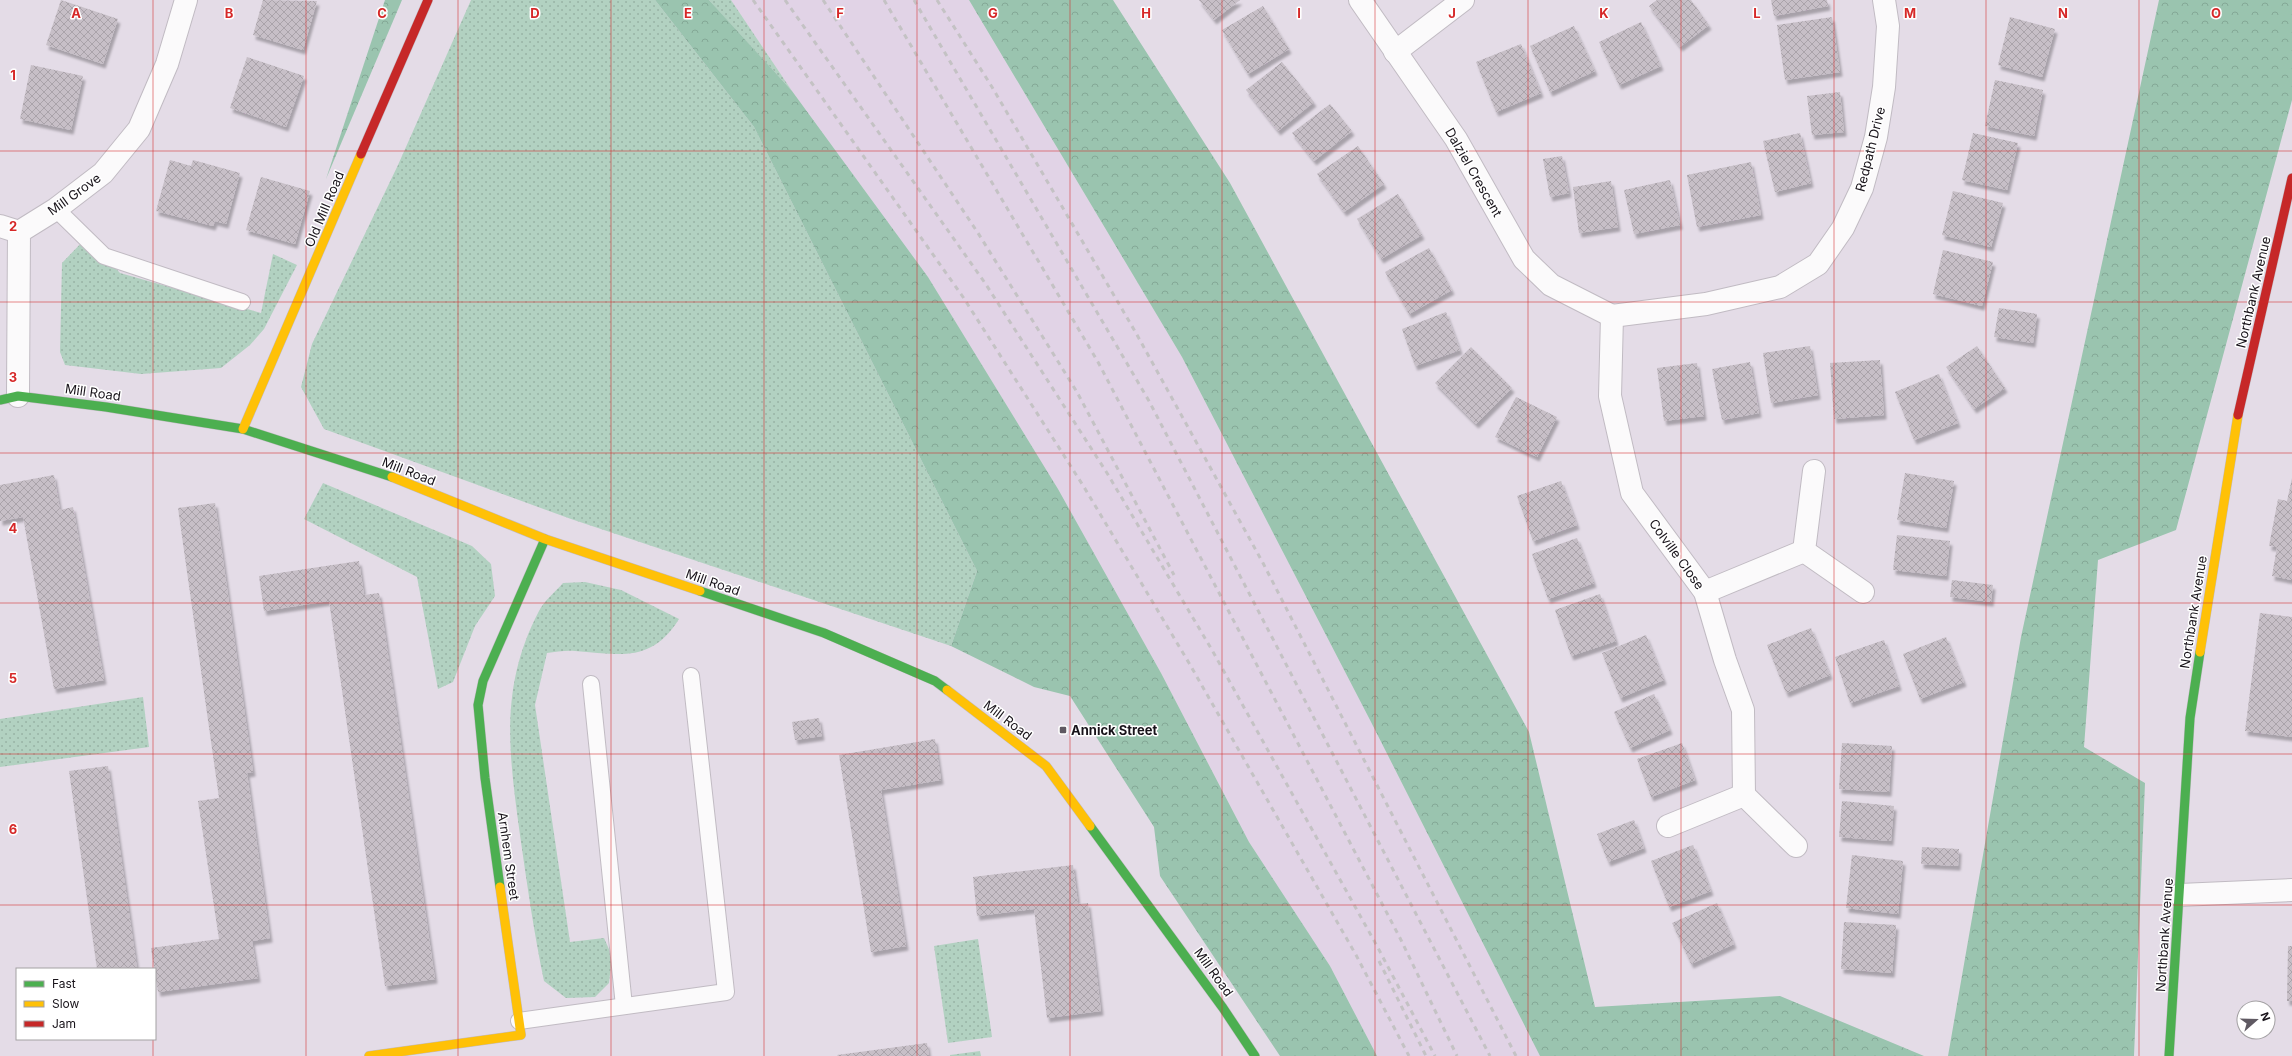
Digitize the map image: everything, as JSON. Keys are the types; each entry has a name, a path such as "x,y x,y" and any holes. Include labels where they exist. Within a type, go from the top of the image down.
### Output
{"street":[{"name":"Mill Grove","path":"9,398 10,229 56,209 103,173 139,129 167,64 186,0"},
{"name":"Old Mill Road","path":"243,429 428,0"},
{"name":"Dalziel Crescent","path":"1360,0 1456,139 1524,259 1551,285 1612,316"},
{"path":"1395,52 1463,0"},
{"name":"Redpath Drive","path":"1612,316 1706,304 1780,287 1818,264 1843,228 1862,188 1876,137 1884,87 1888,26 1884,0"},
{"name":"Northbank Avenue","path":"2169,1056 2190,718 2235,429 2292,178"},
{"name":"Colville Close","path":"1612,316 1610,396 1632,493 1705,592 1725,660 1743,710 1744,795"},
{"name":"Mill Road","path":"9,398 106,406 243,429 398,479 545,539 824,633 935,680 1046,766 1227,1013 1255,1056"},
{"path":"1804,551 1814,471"},
{"name":"Arnhem Street","path":"369,1056 521,1035 485,778 478,705 483,681 545,539"},
{"path":"1705,592 1804,551"},
{"path":"1804,551 1862,592"},
{"path":"1668,826 1744,795 1796,846"},
{"path":"2180,895 2292,890"}],"lane":[{"path":"56,209 104,256 242,302"},
{"path":"519,1021 726,992 691,676"},
{"path":"591,684 624,1006"}],"shaded area":[{"path":"731,0 969,0 1182,357 1370,720 1540,1056 1377,1056 1330,966 1249,842 1161,673 1058,489 928,277 792,91"}],"green space":[{"path":"385,0 402,0 326,179"},
{"path":"471,0 655,0 754,127 977,571 951,646 571,519 324,429 301,387 312,344 398,165"},
{"path":"655,0 709,0 792,91 928,277 1058,489 1161,673 1249,842 1330,966 1377,1056 1280,1056 1160,876 1154,827 1070,696 1034,687 951,646 977,571 754,127"},
{"path":"709,0 731,0 792,91 716,8"},
{"path":"969,0 1113,0 1230,183 1529,732 1595,1007 1780,996 1924,1056 1540,1056 1370,720 1182,357"},
{"path":"2159,0 2292,0 2292,100 2176,530 2098,560 2084,747 2145,783 2134,1056 1948,1056 2021,637"},
{"path":"87,237 120,273 261,313 273,254 297,265 264,329 250,345 221,368 141,374 65,365 60,352 62,263"},
{"path":"323,483 472,546 491,564 495,596 475,626 453,682 438,689 417,577 304,519"},
{"path":"585,582 621,590 679,619 668,633 657,643 645,650 620,654 568,651 547,653 535,705 570,942 604,938 612,956 609,983 595,997 566,998 544,981 531,908 516,805 510,721 518,667 526,639 541,607 563,583"},
{"path":"143,697 149,747 0,767 0,719"},
{"path":"978,939 992,1037 948,1043 934,946"},
{"path":"980,1051 981,1056 950,1056 950,1055"}],"building":[{"path":"61,0 118,19 103,64 46,45"},
{"path":"263,0 317,1 303,50 253,35"},
{"path":"1199,0 1240,0 1214,20"},
{"path":"1657,0 1691,0 1709,25 1680,47 1649,6"},
{"path":"1771,0 1827,0 1828,6 1774,16"},
{"path":"1263,6 1289,49 1248,74 1222,30"},
{"path":"1832,17 1840,72 1785,80 1777,25"},
{"path":"2010,17 2055,29 2042,77 1998,65"},
{"path":"1641,22 1661,66 1619,85 1599,42"},
{"path":"1574,26 1595,71 1550,92 1530,46"},
{"path":"1521,44 1541,93 1496,112 1476,62"},
{"path":"247,57 304,76 286,127 230,108"},
{"path":"1282,62 1314,102 1278,131 1246,90"},
{"path":"31,65 83,76 71,130 20,119"},
{"path":"1995,80 2043,90 2034,136 1985,126"},
{"path":"1840,92 1844,132 1812,135 1807,96"},
{"path":"1330,104 1352,131 1314,161 1292,133"},
{"path":"1800,133 1811,183 1775,192 1763,141"},
{"path":"1973,133 2018,143 2007,190 1962,180"},
{"path":"1358,146 1384,184 1344,212 1317,174"},
{"path":"1562,156 1569,193 1550,197 1543,159"},
{"path":"170,160 191,166 193,160 240,173 226,224 215,221 213,226 156,211"},
{"path":"1751,162 1761,215 1697,227 1687,175"},
{"path":"261,177 310,191 295,244 246,230"},
{"path":"1670,180 1680,225 1634,234 1624,190"},
{"path":"1611,181 1618,227 1579,233 1573,187"},
{"path":"1953,191 2003,203 1991,247 1942,235"},
{"path":"1398,194 1422,235 1381,259 1357,219"},
{"path":"1429,248 1452,290 1409,314 1385,272"},
{"path":"1943,250 1993,262 1982,306 1933,294"},
{"path":"1999,308 2037,314 2033,343 1994,337"},
{"path":"1446,312 1460,350 1415,366 1402,329"},
{"path":"1810,346 1818,395 1771,403 1763,353"},
{"path":"1977,346 2005,388 1974,409 1946,367"},
{"path":"1471,347 1512,388 1476,424 1435,383"},
{"path":"1880,360 1884,415 1834,419 1830,363"},
{"path":"1750,362 1759,413 1722,420 1712,369"},
{"path":"1697,363 1704,416 1664,421 1657,368"},
{"path":"1939,374 1958,423 1914,440 1895,392"},
{"path":"1516,397 1557,417 1537,457 1495,437"},
{"path":"1905,473 1954,481 1946,528 1897,520"},
{"path":"54,475 60,510 73,507 104,680 54,689 23,517 0,521 0,485"},
{"path":"2292,478 2292,580 2272,576 2277,547 2269,546 2278,499 2287,501"},
{"path":"1561,481 1577,525 1533,541 1517,496"},
{"path":"215,503 253,772 247,773 270,938 252,941 258,978 158,992 156,968 154,968 151,948 219,939 198,801 219,798 178,508"},
{"path":"1897,535 1950,541 1946,576 1893,570"},
{"path":"1577,538 1594,583 1548,599 1532,554"},
{"path":"359,561 364,595 379,593 435,979 385,986 329,601 264,611 259,576"},
{"path":"1952,580 1993,585 1991,602 1950,597"},
{"path":"1600,594 1616,641 1571,656 1555,610"},
{"path":"2260,613 2292,617 2292,737 2245,731"},
{"path":"1811,628 1830,675 1786,693 1767,645"},
{"path":"1646,635 1664,680 1620,698 1602,653"},
{"path":"1946,637 1964,682 1920,699 1903,654"},
{"path":"1884,640 1899,686 1850,703 1835,657"},
{"path":"1654,694 1670,730 1630,748 1614,712"},
{"path":"819,718 822,736 795,740 792,722"},
{"path":"935,739 941,780 881,790 906,946 871,952 839,755"},
{"path":"1682,743 1695,780 1651,797 1637,759"},
{"path":"1842,743 1892,746 1889,792 1839,789"},
{"path":"108,766 137,968 97,968 69,771"},
{"path":"1842,801 1894,806 1891,841 1839,837"},
{"path":"1634,820 1644,848 1608,862 1597,834"},
{"path":"1693,845 1711,891 1669,907 1651,861"},
{"path":"1922,847 1959,849 1958,866 1921,864"},
{"path":"1852,855 1903,861 1898,914 1846,908"},
{"path":"1073,865 1078,904 1088,903 1101,1011 1047,1018 1034,909 977,916 973,877"},
{"path":"1717,903 1734,944 1691,964 1672,923"},
{"path":"1844,922 1896,925 1892,973 1841,969"},
{"path":"2288,946 2292,946 2292,1001 2287,1001"},
{"path":"927,1043 929,1056 837,1055"}],"railway":[{"path":"753,0 963,297 1084,487 1189,663 1356,955 1409,1056"},
{"path":"785,0 985,283 1107,473 1212,650 1377,946 1435,1056"},
{"path":"823,0 978,233 1077,392 1174,575"},
{"path":"884,0 1098,362 1400,938 1457,1056"},
{"path":"914,0 1149,401 1490,1056"},
{"path":"937,0 992,87 1136,333 1263,563 1516,1056"},
{"path":"1379,961 1426,1056"}],"traffic: fast":[{"path":"0,400 18,396 106,407 243,429 392,477"},
{"path":"500,887 485,778 478,705 483,681 545,539"},
{"path":"700,591 824,633 935,681 947,690"},
{"path":"2169,1056 2190,718 2200,652"},
{"path":"1090,826 1223,1008 1255,1056"}],"traffic: slow":[{"path":"243,429 361,154"},
{"path":"2200,652 2238,415"},
{"path":"392,477 545,539 700,591"},
{"path":"947,690 1046,766 1090,826"},
{"path":"369,1056 521,1035 500,887"}],"traffic: jam":[{"path":"361,154 428,0"},
{"path":"2238,415 2292,178"}],"place":[{"name":"Annick Street","path":"1063,730"}]}
